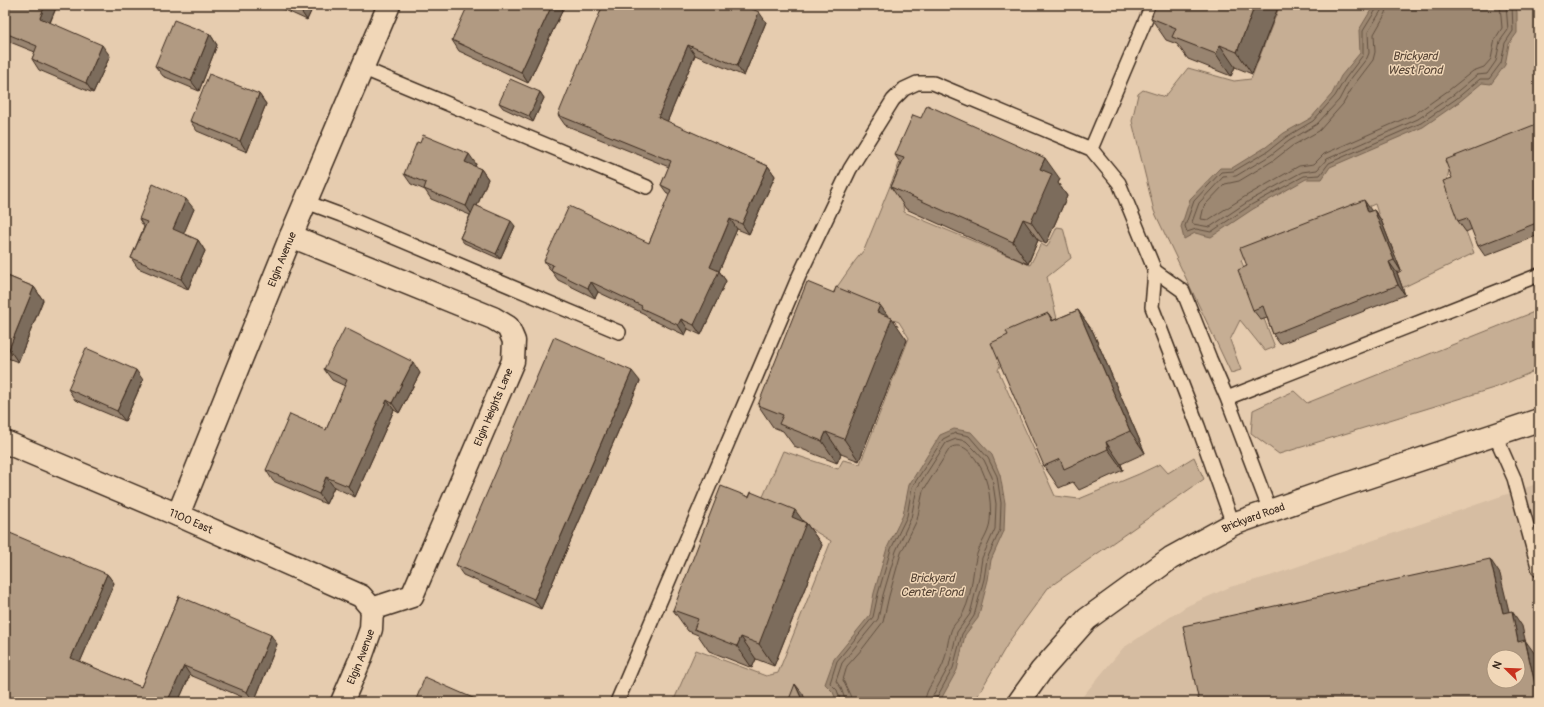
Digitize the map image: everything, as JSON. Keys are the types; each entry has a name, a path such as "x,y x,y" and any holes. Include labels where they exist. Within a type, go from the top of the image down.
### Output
{"street":[{"name":"Elgin Avenue","path":"178,515 291,236 389,5"},
{"name":"Elgin Heights Lane","path":"291,236 493,318 508,327 514,341 513,361 412,596 372,609"},
{"name":"Brickyard Road","path":"1019,702 1041,671 1087,619 1171,558 1234,524 1539,420"},
{"name":"1100 East","path":"5,442 178,515 361,596 372,609"},
{"name":"Elgin Avenue","path":"342,702 360,660 371,629 372,609"}],"lane":[{"path":"1091,149 1152,5"},
{"path":"362,68 647,187"},
{"path":"617,702 799,276 850,169 893,100 904,89 917,83 934,83 1091,149 1119,183 1155,271 1152,307 1234,524"},
{"path":"306,202 341,215 619,332"},
{"path":"1155,271 1183,291 1227,398 1270,511"},
{"path":"1227,398 1539,275"},
{"path":"1495,435 1514,478 1539,570"}],"shaded area":[{"path":"1280,5 1539,5 1539,131 1450,165 1447,180 1474,253 1402,288 1375,204 1241,260 1275,347 1265,351 1240,320 1230,340 1241,370 1231,373 1154,211 1132,121 1138,94 1143,90 1165,97 1188,68 1234,81 1251,79"},
{"path":"901,159 913,182 903,206 904,212 1030,265 1041,244 1047,247 1057,227 1063,228 1071,258 1047,277 1058,323 1006,353 998,370 1055,496 1079,499 1160,464 1168,473 1194,457 1204,479 1048,588 1010,640 974,702 673,702 696,650 766,676 778,673 831,541 762,499 783,451 838,469 843,460 860,464 909,338 899,322 830,297 864,250"},
{"path":"1539,310 1539,369 1497,387 1279,454 1251,433 1253,410 1294,391 1307,403"},
{"path":"1539,483 1539,702 1078,702 1123,648 1187,606 1230,587 1270,576"}],"water":[{"name":"Brickyard West Pond","path":"1374,5 1515,5 1517,12 1517,33 1509,44 1505,65 1491,84 1482,83 1459,102 1423,127 1330,167 1322,179 1306,179 1253,209 1211,237 1195,233 1184,239 1181,227 1190,199 1220,168 1232,168 1266,147 1284,133 1311,118 1332,94 1341,76 1360,53 1359,30"},
{"name":"Brickyard Center Pond","path":"954,429 971,432 992,455 1000,475 1005,503 1004,531 991,560 988,580 978,618 965,635 957,670 940,701 938,702 837,702 833,692 825,684 834,659 870,615 874,593 887,548 903,515 909,485 940,435"}],"building":[{"path":"5,5 45,5 40,18 102,45 86,83 32,59 37,46 5,33"},
{"path":"289,5 302,5 300,10"},
{"path":"468,5 552,5 521,72 452,40"},
{"path":"603,5 660,5 670,9 672,5 743,5 759,12 737,66 688,45 658,117 768,166 742,224 730,219 710,267 719,271 694,325 681,319 678,325 591,282 588,288 551,270 553,265 544,261 569,206 649,243 671,190 661,185 671,161 558,115"},
{"path":"1156,5 1255,5 1237,52 1220,45 1216,54 1172,37 1176,28 1151,18"},
{"path":"174,20 210,34 191,81 155,66"},
{"path":"209,74 259,94 240,141 190,121"},
{"path":"510,79 540,92 529,116 499,103"},
{"path":"927,105 1045,158 1040,169 1052,174 1031,222 1023,219 1013,242 891,187 904,158 895,155 913,115 921,118"},
{"path":"1539,123 1539,222 1478,246 1467,218 1458,221 1443,181 1452,178 1445,160"},
{"path":"423,135 469,154 465,162 481,169 466,206 424,189 426,183 404,174 417,142 420,143"},
{"path":"153,184 186,199 173,229 198,240 181,279 131,258 147,222 139,219"},
{"path":"1364,200 1368,212 1374,210 1394,260 1389,262 1398,285 1273,334 1263,306 1253,310 1238,270 1247,266 1240,248"},
{"path":"475,205 511,221 496,254 460,238"},
{"path":"5,275 34,287 9,349 5,348"},
{"path":"807,282 834,293 836,287 880,305 877,312 892,318 844,439 826,432 822,441 779,424 783,415 758,405"},
{"path":"1078,310 1130,431 1106,442 1108,449 1064,469 1060,459 1044,466 991,343 1008,335 1006,331 1048,313 1052,321"},
{"path":"345,328 413,362 392,403 387,400 348,486 326,477 319,494 266,470 290,414 326,430 347,380 324,369"},
{"path":"554,337 632,371 534,599 456,565"},
{"path":"86,348 136,370 117,411 68,389"},
{"path":"721,486 749,497 751,492 795,510 792,517 806,523 759,644 741,637 737,646 694,629 698,619 673,610"},
{"path":"10,533 107,574 71,658 141,687 179,596 271,635 247,692 184,666 167,702 5,702 5,546"},
{"path":"1490,559 1503,613 1512,611 1518,642 1525,640 1539,702 1199,702 1183,626"},
{"path":"425,677 482,702 415,702"},
{"path":"795,684 803,702 788,702"}]}
